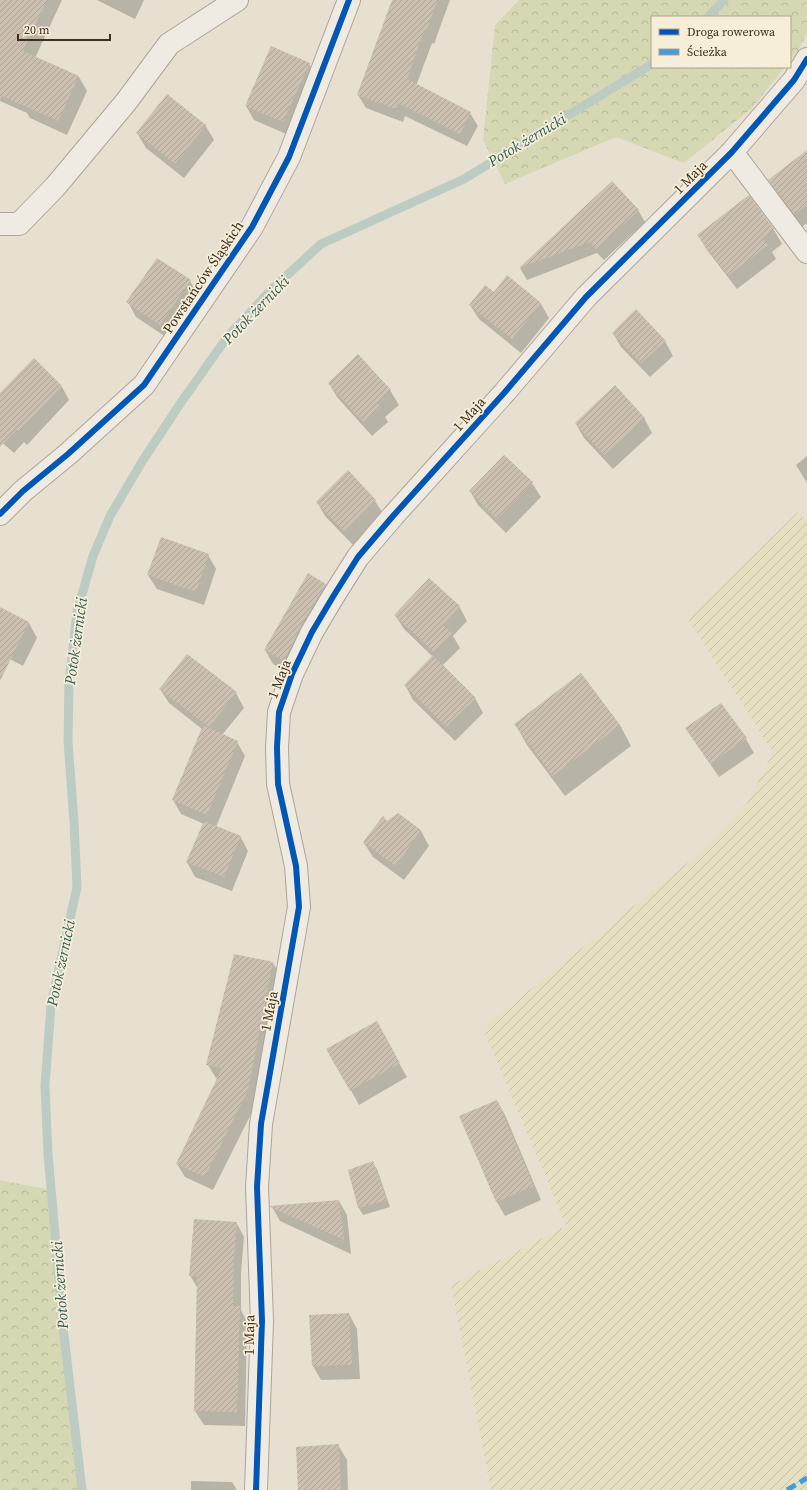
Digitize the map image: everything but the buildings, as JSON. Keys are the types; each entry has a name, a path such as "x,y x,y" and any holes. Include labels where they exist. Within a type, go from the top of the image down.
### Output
{"street":[{"path":"0,224 19,224 55,187 126,102 169,44 237,0"},
{"name":"Powstańców Śląskich","path":"0,514 23,491 68,454 144,385 252,227 289,157 349,0"},
{"name":"1 Maja","path":"256,1490 262,1321 257,1187 261,1124 299,907 296,866 278,784 277,747 279,712 292,674 312,632 334,594 363,551 505,392 586,297 732,152 794,80 807,59"},
{"path":"732,152 807,252"}],"shaded area":[{"path":"798,512 807,523 807,1490 491,1490 451,1285 566,1226 483,1028 707,847 747,803 773,752 687,618"}],"green space":[{"path":"519,0 807,0 807,33 798,51 791,60 791,16 651,16 651,68 784,68 752,108 684,163 616,137 505,184 483,140 495,25"},
{"path":"0,1180 51,1190 63,1326 82,1490 0,1490"}],"waterway":[{"name":"Potok żernicki","path":"709,16 724,0"},
{"name":"Potok żernicki","path":"82,1490 63,1326 48,1154 45,1086 51,1005 77,887 68,741 69,682 77,612 93,556 110,516 143,460 228,336 271,290 321,244 464,179 651,65"}],"marked path":[{"path":"787,1490 807,1478"}],"cycle path":[{"path":"0,514 23,491 68,454 144,385 252,227 289,157 349,0"},
{"path":"256,1490 262,1321 257,1187 261,1124 299,907 296,866 278,784 277,747 279,712 292,674 312,632 358,557 505,392 586,297 732,152 794,80 807,59"}]}
